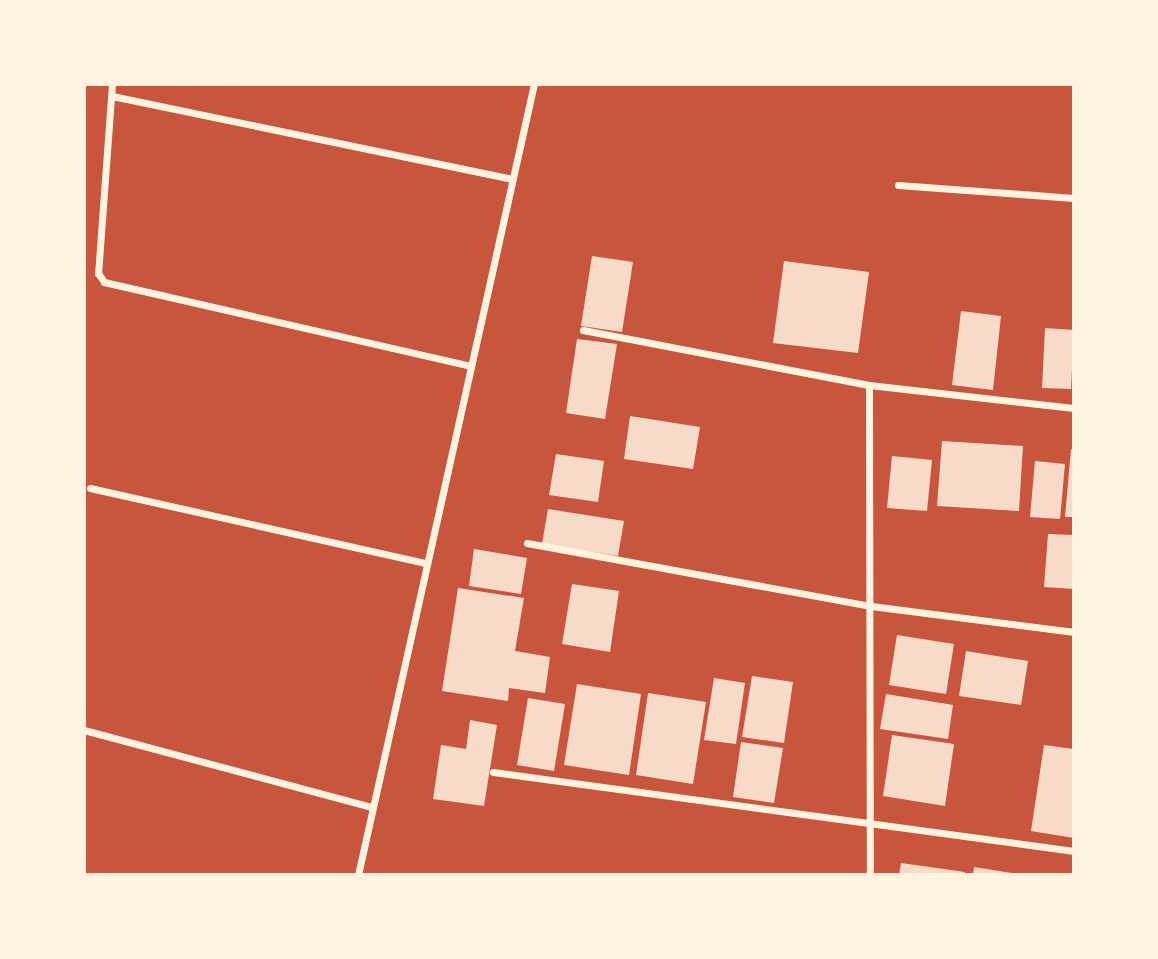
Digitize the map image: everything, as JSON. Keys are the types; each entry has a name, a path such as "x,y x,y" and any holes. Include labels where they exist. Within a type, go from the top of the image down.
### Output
{"street":[{"path":"112,84 98,273 104,282 470,366"},
{"path":"358,875 534,84"},
{"path":"112,96 513,179"},
{"path":"898,185 1074,198"},
{"path":"583,330 869,385 1074,408"},
{"path":"869,385 872,824 870,875"},
{"path":"90,488 426,563"},
{"path":"527,543 871,606 1074,632"},
{"path":"84,730 371,807"},
{"path":"493,772 1074,851"}],"building":[{"path":"592,256 633,262 622,332 581,326"},
{"path":"784,261 869,272 858,353 773,343"},
{"path":"961,311 1001,316 993,390 952,385"},
{"path":"1045,328 1074,330 1071,389 1042,388"},
{"path":"577,339 617,344 605,419 566,413"},
{"path":"630,416 700,427 693,469 624,459"},
{"path":"942,441 1023,446 1019,511 937,506"},
{"path":"1071,449 1074,450 1074,517 1065,517"},
{"path":"556,454 604,461 598,502 549,495"},
{"path":"892,456 932,460 927,511 887,508"},
{"path":"1035,461 1065,464 1060,519 1030,517"},
{"path":"548,509 624,521 618,556 542,544"},
{"path":"1048,534 1074,535 1074,589 1044,587"},
{"path":"474,549 527,558 521,594 469,586"},
{"path":"572,584 619,591 610,652 562,644"},
{"path":"458,588 524,598 515,651 550,657 545,693 509,688 508,701 442,691"},
{"path":"897,635 954,644 946,694 889,685"},
{"path":"966,651 1028,661 1021,705 959,696"},
{"path":"752,676 793,682 784,743 742,737"},
{"path":"714,678 745,683 736,744 704,740"},
{"path":"577,684 641,694 629,775 564,765"},
{"path":"648,693 706,702 693,784 636,775"},
{"path":"886,694 953,705 948,739 880,729"},
{"path":"528,698 565,704 554,771 517,765"},
{"path":"470,720 497,725 484,806 433,799 441,745 466,749"},
{"path":"892,735 954,744 945,806 883,796"},
{"path":"741,742 783,748 774,803 733,797"},
{"path":"1044,745 1074,749 1074,838 1031,831"},
{"path":"901,863 965,872 964,875 899,875"},
{"path":"974,867 1018,874 1018,875 973,875"}]}
